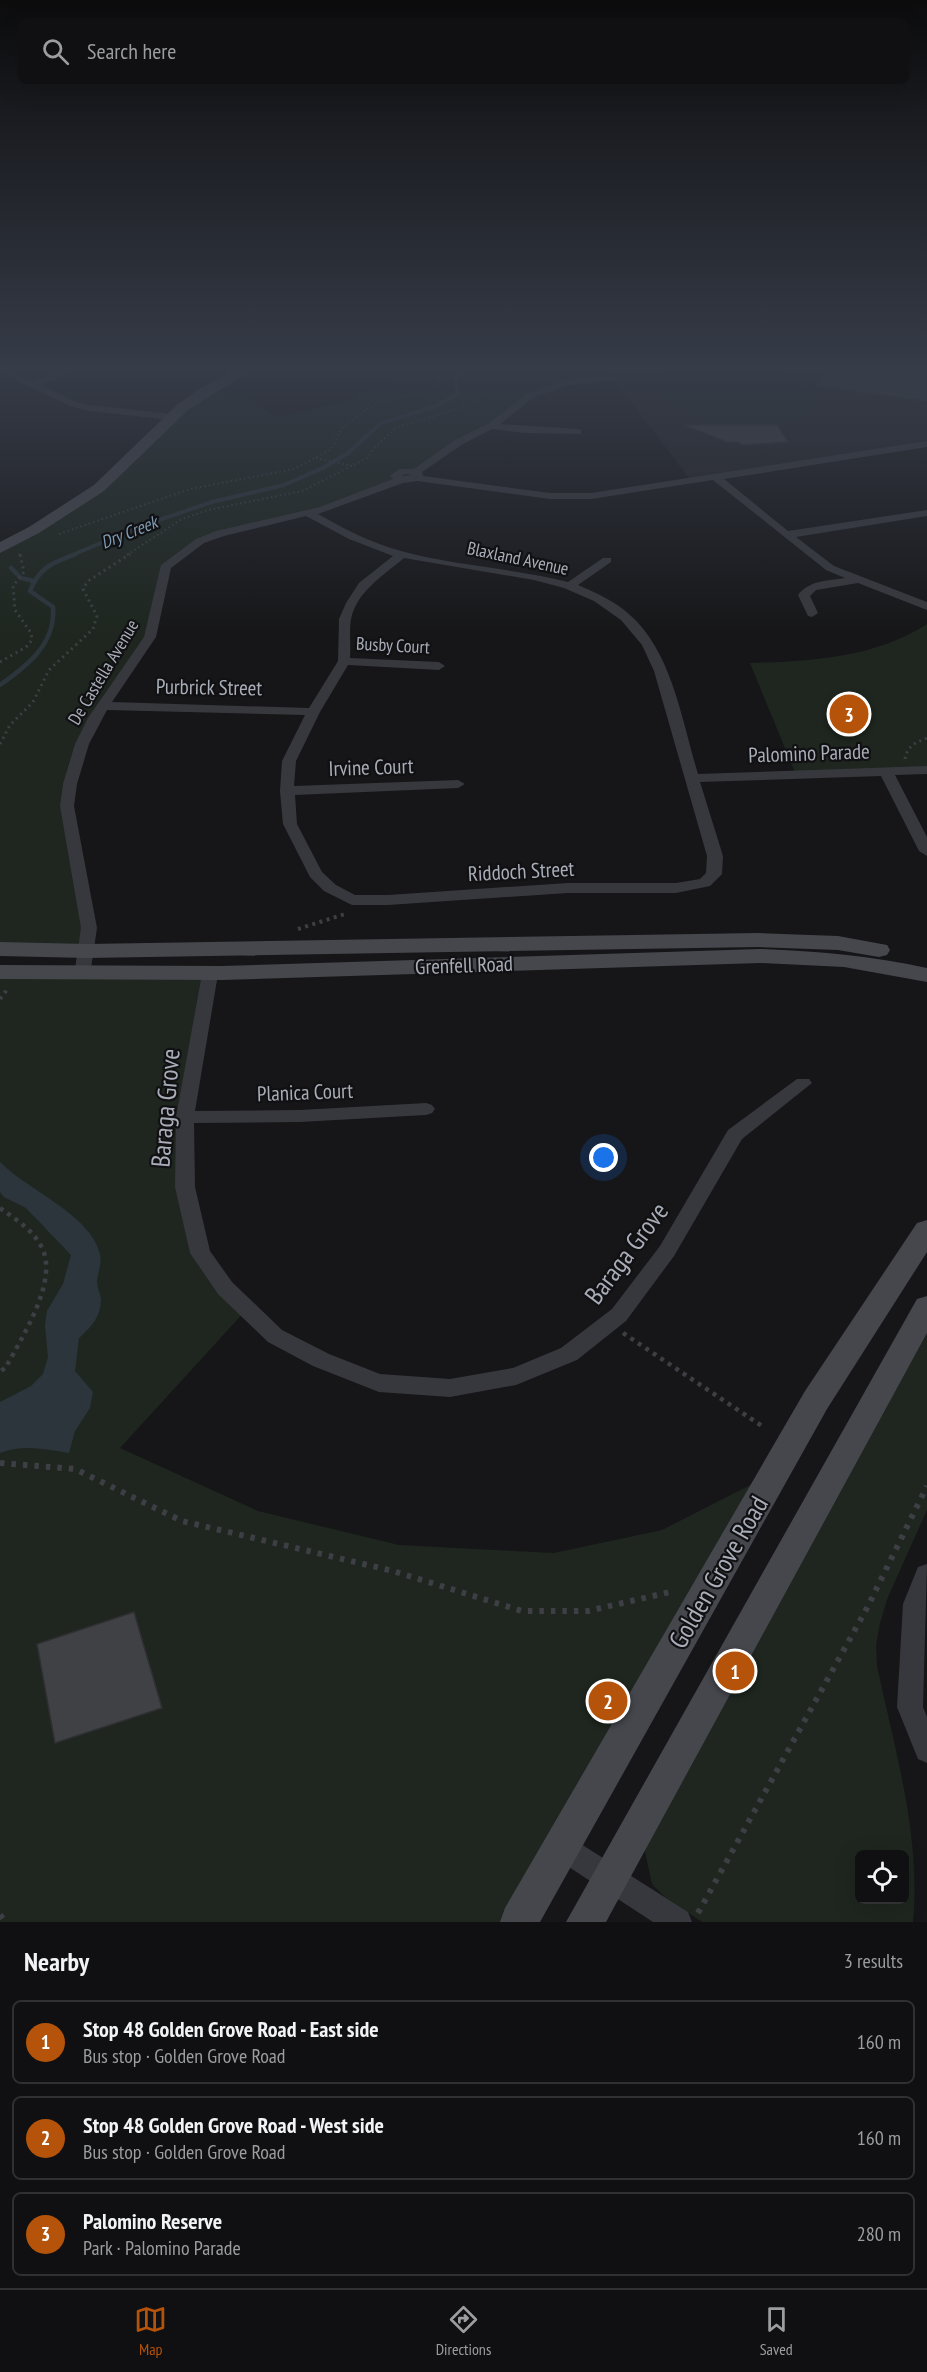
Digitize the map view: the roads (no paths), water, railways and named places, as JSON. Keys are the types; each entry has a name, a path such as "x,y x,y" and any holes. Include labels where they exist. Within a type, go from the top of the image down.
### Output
{"main road":[{"path":"0,548 34,530 99,488 131,457"},
{"name":"Grenfell Road","path":"0,949 87,951 758,940 838,943 927,960"},
{"name":"Grenfell Road","path":"0,972 82,975 210,974 768,956 862,962 927,975"},
{"name":"Golden Grove Road","path":"519,1922 816,1400 927,1230"},
{"path":"585,1922 927,1307"}],"street":[{"path":"417,475 440,457"},
{"path":"417,475 569,497 620,492 846,457"},
{"name":"De Castella Avenue","path":"82,975 89,928 67,806 74,768 84,739 103,706 150,637 165,567 200,541 220,532 309,513 350,501 401,480 396,477 396,474 407,471 417,475"},
{"path":"716,477 830,568 855,580 927,606"},
{"name":"Blaxland Avenue","path":"309,513 357,540 401,555 528,575 569,586 597,597 624,614 648,645 663,680 716,856 714,874"},
{"path":"786,535 927,513"},
{"path":"287,791 289,761 313,712 344,660 345,620 352,603 363,586 401,555"},
{"path":"569,586 607,560"},
{"path":"812,613 804,595 812,587 855,580"},
{"name":"Busby Court","path":"344,660 439,666"},
{"name":"Purbrick Street","path":"103,706 313,712"},
{"name":"Palomino Parade","path":"692,778 927,770"},
{"path":"886,772 927,851"},
{"name":"Irvine Court","path":"287,791 458,784"},
{"name":"Riddoch Street","path":"287,791 290,824 315,874 330,888 352,900 388,900 568,888 676,888 705,883 714,874"},
{"name":"Baraga Grove","path":"210,974 185,1117 185,1187 200,1253 225,1288 275,1336 321,1360 379,1383 450,1388 516,1376 569,1354 619,1316 667,1251 735,1135 803,1083"},
{"name":"Planica Court","path":"185,1117 300,1116 426,1109"},
{"path":"927,1575 915,1604 910,1707 927,1750"},
{"path":"562,1846 678,1922"}],"waterway":[{"name":"Dry Creek","path":"72,555 147,524 212,502 284,485 323,468 342,457"},
{"name":"Dry Creek","path":"0,685 38,653 50,632 53,607 30,591 38,576 48,566 76,554"},
{"path":"11,568 21,578 34,581"}],"place":[{"name":"Palomino Reserve","path":"849,714"},
{"name":"Stop 48 Golden Grove Road - East side","path":"735,1671"},
{"name":"Stop 48 Golden Grove Road - West side","path":"608,1701"}]}
